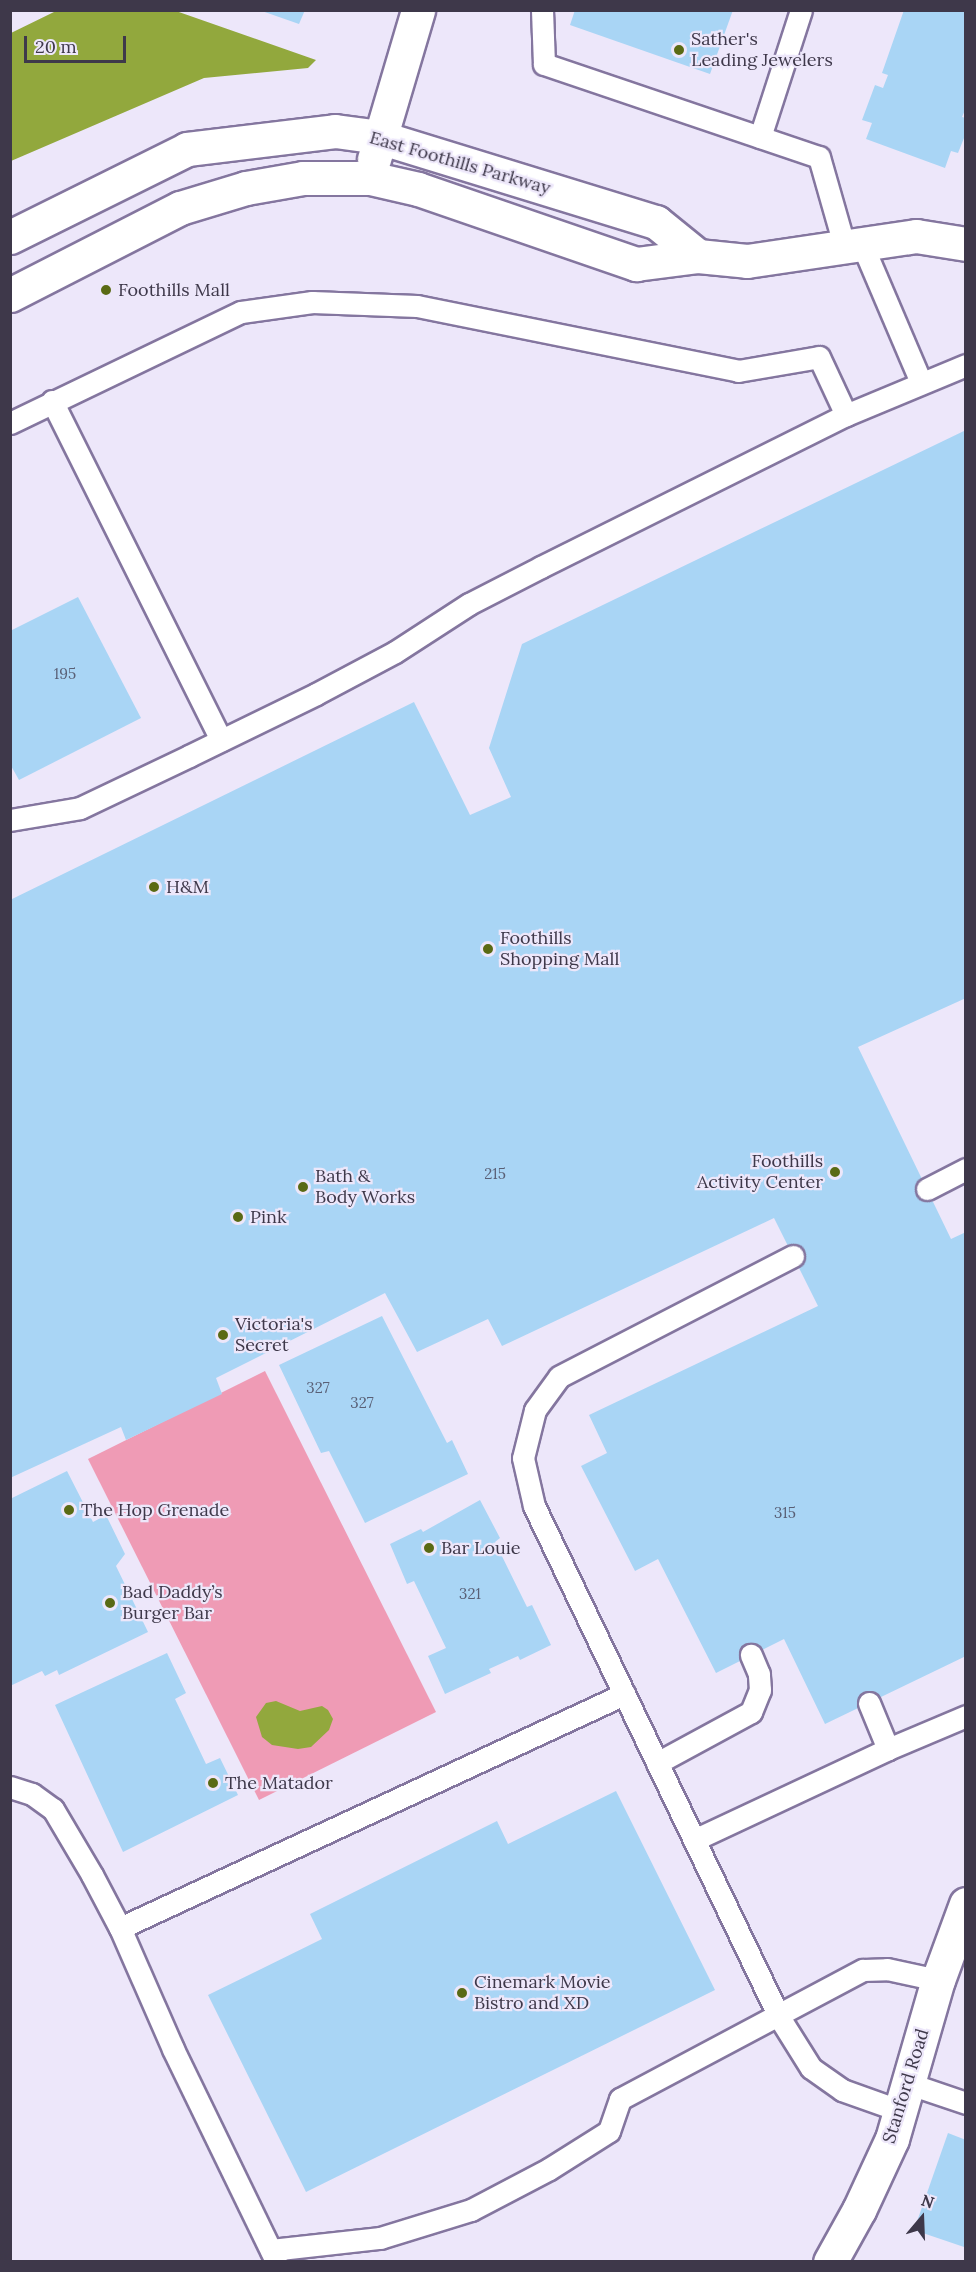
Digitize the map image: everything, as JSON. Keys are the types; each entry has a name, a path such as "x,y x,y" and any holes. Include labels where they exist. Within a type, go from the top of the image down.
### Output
{"street":[{"path":"369,178 379,137 418,10"},
{"name":"East Foothills Parkway","path":"10,237 187,149 335,131 379,137 656,222 698,256"},
{"name":"East Foothills Parkway","path":"10,295 180,208 246,188 303,178 369,178 418,189 636,264 698,256 747,261 916,236 966,244"},
{"name":"Stanford Road","path":"834,2261 892,2139 938,1980 966,1904"}],"lane":[{"path":"542,10 544,64 819,157 854,246 921,382"},
{"path":"760,137 801,10"},
{"path":"10,423 241,312 312,302 417,306 738,371 819,357 846,415"},
{"path":"10,820 80,808 316,694 395,652 469,604 846,415 966,365"},
{"path":"52,401 221,740"},
{"path":"927,1189 966,1169"},
{"path":"793,1256 559,1377 535,1410 522,1458 534,1506 779,2017 811,2068 842,2090 966,2103"},
{"path":"657,1763 752,1712 760,1690 759,1674 751,1655"},
{"path":"120,1928 624,1694"},
{"path":"869,1703 888,1749"},
{"path":"694,1840 888,1749 966,1716"},
{"path":"10,1787 33,1794 53,1809 120,1928 173,2049 273,2256 380,2238 471,2210 549,2169 609,2131 620,2099 779,2017 863,1970 887,1969 938,1980"}],"shaded area":[{"path":"56,11 176,11 316,60 308,68 204,78 11,161 11,33"},
{"path":"265,1371 436,1712 259,1800 88,1459"},
{"path":"276,1701 300,1711 322,1706 328,1710 333,1719 329,1730 311,1747 298,1749 272,1745 262,1737 256,1717 266,1703"}],"building":[{"path":"259,10 305,10 299,24"},
{"name":"Sather's Leading Jewelers","path":"575,10 733,10 710,74 570,25"},
{"path":"904,10 966,10 966,108 962,117 966,118 966,133 958,153 951,151 945,168 866,139 872,123 862,120 875,85 883,88 888,75 882,73"},
{"name":"Foothills Shopping Mall","path":"966,430 966,998 858,1047 951,1239 966,1232 966,1656 825,1724 784,1639 716,1673 658,1559 635,1571 581,1466 607,1453 589,1415 818,1306 774,1218 502,1346 488,1319 417,1352 385,1293 216,1378 222,1394 126,1440 121,1427 10,1478 10,900 414,702 470,815 511,797 489,748 522,644"},
{"path":"78,597 141,718 19,780 10,764 10,631"},
{"path":"382,1316 447,1443 452,1440 468,1474 365,1523 329,1451 321,1453 279,1365"},
{"path":"67,1471 93,1522 106,1515 125,1554 116,1566 148,1632 59,1675 57,1670 45,1676 42,1671 10,1686 10,1499"},
{"path":"480,1500 500,1538 495,1542 527,1607 532,1605 551,1645 520,1660 518,1656 489,1669 491,1673 445,1694 428,1656 446,1648 414,1581 407,1584 390,1544 421,1529 423,1532"},
{"path":"167,1653 186,1693 175,1699 206,1764 220,1758 238,1795 123,1852 55,1705"},
{"name":"Cinemark Movie Bistro and XD","path":"616,1791 715,1990 306,2192 208,1995 322,1939 310,1914 497,1821 508,1844"},
{"path":"948,2133 966,2140 964,2247 914,2230"}],"place":[{"name":"Sather's Leading Jewelers","path":"679,50"},
{"name":"Foothills Mall","path":"106,290"},
{"name":"H&M","path":"154,887"},
{"name":"Foothills Shopping Mall","path":"488,949"},
{"name":"Foothills Activity Center","path":"835,1172"},
{"name":"Bath & Body Works","path":"303,1187"},
{"name":"Pink","path":"238,1217"},
{"name":"Victoria's Secret","path":"223,1335"},
{"name":"The Hop Grenade","path":"69,1510"},
{"name":"Bar Louie","path":"429,1548"},
{"name":"Bad Daddy’s Burger Bar","path":"110,1603"},
{"name":"The Matador","path":"213,1783"},
{"name":"Cinemark Movie Bistro and XD","path":"462,1993"}]}
